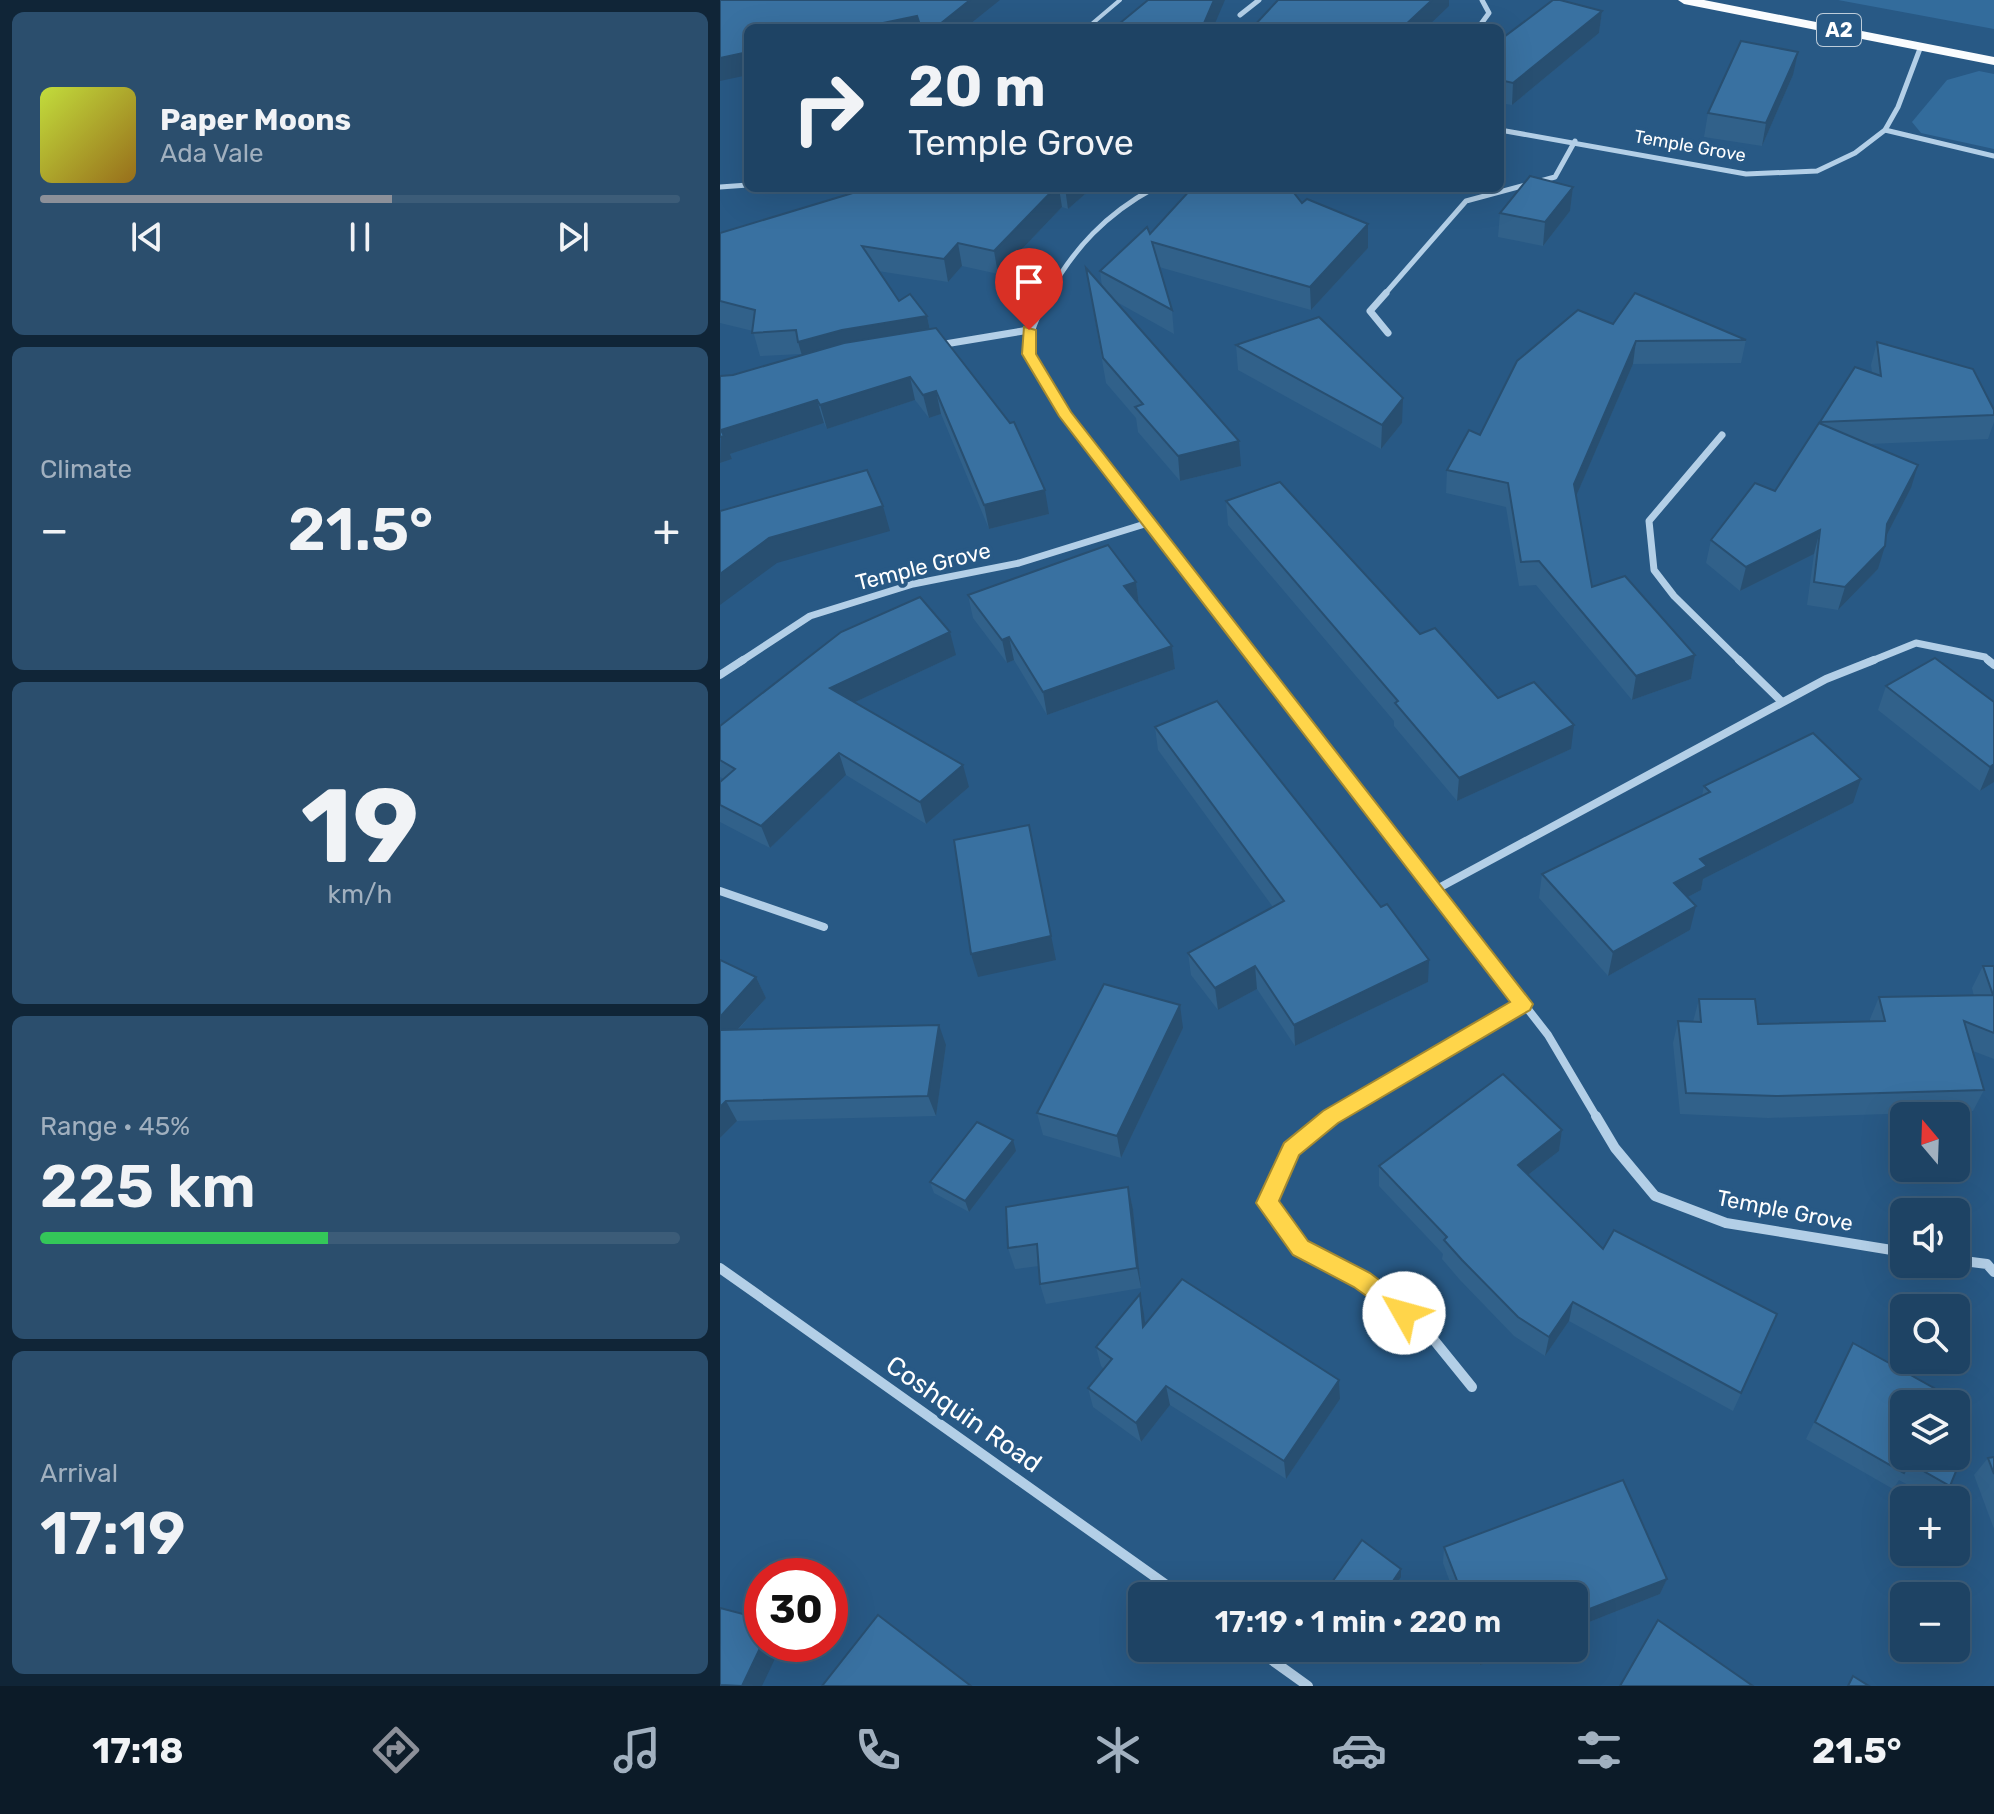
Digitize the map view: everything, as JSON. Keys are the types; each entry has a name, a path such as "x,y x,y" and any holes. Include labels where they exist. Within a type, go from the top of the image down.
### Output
{"highway":[{"name":"A2","path":"1684,0 1994,61"}],"street":[{"path":"1240,15 1259,0"},
{"path":"1481,24 1489,13 1482,0"},
{"name":"Temple Grove","path":"1504,131 1746,174 1817,171 1855,153 1885,130 1898,107 1921,46"},
{"path":"1885,130 1994,156"},
{"path":"1504,191 1555,177 1575,141"},
{"path":"720,187 744,185"},
{"path":"924,347 1029,330 1068,257 1091,232 1119,209 1147,192"},
{"path":"1388,333 1370,311 1466,201 1499,192"},
{"name":"Temple Grove","path":"1029,330 1029,354 1064,413 1548,1035 1615,1148 1655,1196 1726,1223 1890,1250"},
{"path":"1722,435 1649,521 1654,570 1674,596 1781,701"},
{"name":"Temple Grove","path":"720,675 810,616 913,584 1019,563 1148,523"},
{"path":"1435,890 1826,679 1916,643 1985,657 1994,665"},
{"path":"720,891 824,927"},
{"path":"1472,1387 1425,1329 1362,1280 1300,1248 1267,1203 1291,1149 1330,1117 1523,1004"},
{"path":"1970,1262 1987,1264 1994,1272"},
{"name":"Coshquin Road","path":"720,1268 1162,1582"},
{"path":"1275,1662 1308,1686"}],"lane":[{"path":"1092,24 1120,0"}],"shaded area":[{"path":"1838,0 1994,0 1994,29"},
{"path":"1979,71 1994,74 1994,149 1921,133 1912,122 1947,80"}],"building":[{"path":"720,0 970,0 940,24 920,24 917,16 878,24 744,24 744,53 720,58"},
{"path":"1148,0 1214,0 1204,24 1119,24"},
{"path":"1278,0 1432,0 1406,24 1256,24"},
{"path":"1553,0 1602,11 1513,83 1504,81 1504,37"},
{"path":"1741,41 1798,52 1766,123 1708,113"},
{"path":"1530,176 1573,187 1545,222 1500,213"},
{"path":"856,192 1051,192 994,251 958,243 944,259 862,246 899,301 910,294 927,316 842,330 798,342 796,330 752,333 755,310 720,301 720,233"},
{"path":"1188,192 1293,192 1302,203 1307,199 1368,224 1310,287 1152,242 1172,310 1100,271 1147,227 1150,234"},
{"path":"1086,268 1239,441 1178,456 1135,407 1143,404 1103,358"},
{"path":"1635,293 1746,340 1636,341 1574,484 1592,587 1625,576 1695,655 1636,676 1539,561 1521,562 1508,483 1447,470 1469,430 1480,435 1517,361 1578,310 1613,324"},
{"path":"1319,317 1403,398 1382,425 1236,345"},
{"path":"936,328 1010,423 1014,422 1045,490 984,505 936,391 923,395 910,377 820,405 817,400 721,430 724,436 720,437 720,376 844,343"},
{"path":"1877,342 1973,369 1994,415 1820,422 1855,367 1881,376"},
{"path":"1819,423 1918,465 1887,524 1885,546 1845,587 1814,582 1820,530 1746,567 1711,540 1755,483 1775,491"},
{"path":"867,470 883,506 769,538 720,574 720,511"},
{"path":"1280,482 1420,634 1435,628 1498,698 1534,682 1574,725 1459,778 1395,703 1398,701 1226,501"},
{"path":"1108,545 1136,582 1124,586 1172,646 1043,692 1009,637 1002,640 968,595"},
{"path":"920,597 950,632 830,688 963,765 920,802 839,753 761,826 720,805 720,782 735,769 720,760 720,726 841,632"},
{"path":"1935,658 1994,702 1994,764 1990,767 1886,686"},
{"path":"1217,701 1381,907 1387,904 1429,960 1294,1025 1255,966 1215,988 1188,953 1284,901 1155,727"},
{"path":"1813,733 1861,779 1700,859 1707,866 1674,883 1696,906 1613,952 1542,874 1710,792 1704,786"},
{"path":"1029,825 1051,936 971,954 954,840"},
{"path":"720,960 756,977 720,1017"},
{"path":"1983,966 1994,966 1994,1033 1964,1021 1984,1090 1776,1096 1686,1093 1678,1021 1701,1022 1699,999 1755,999 1758,1024 1885,1021 1879,997 1993,995"},
{"path":"1104,984 1180,1005 1117,1136 1037,1113"},
{"path":"939,1025 928,1096 726,1101 720,1107 720,1030"},
{"path":"1503,1074 1562,1130 1518,1165 1603,1249 1614,1230 1777,1314 1741,1393 1573,1302 1549,1337 1518,1317 1462,1260 1444,1240 1447,1237 1379,1166"},
{"path":"977,1122 1013,1140 965,1201 930,1182"},
{"path":"1128,1187 1137,1268 1040,1284 1037,1244 1008,1248 1006,1207"},
{"path":"1182,1279 1339,1380 1284,1461 1166,1386 1136,1423 1088,1388 1112,1359 1096,1347 1140,1294 1143,1327"},
{"path":"1853,1343 1890,1364 1890,1374 1909,1374 1937,1390 1890,1390 1890,1465 1815,1422"},
{"path":"1994,1457 1994,1474 1988,1458"},
{"path":"1921,1470 1957,1470 1950,1486"},
{"path":"1623,1480 1667,1579 1588,1610 1588,1582 1458,1582 1444,1547"},
{"path":"1362,1540 1401,1569 1392,1582 1332,1582"},
{"path":"720,1608 744,1614 744,1662 753,1662 742,1686 720,1685"},
{"path":"878,1615 971,1686 822,1686 841,1662 848,1662 848,1653"},
{"path":"1658,1620 1753,1686 1620,1686"},
{"path":"1853,1676 1869,1686 1848,1686"}],"route":[{"path":"1029,330 1029,354 1064,413 1523,1004 1330,1117 1291,1149 1267,1203 1300,1248 1362,1280 1404,1313"}]}
